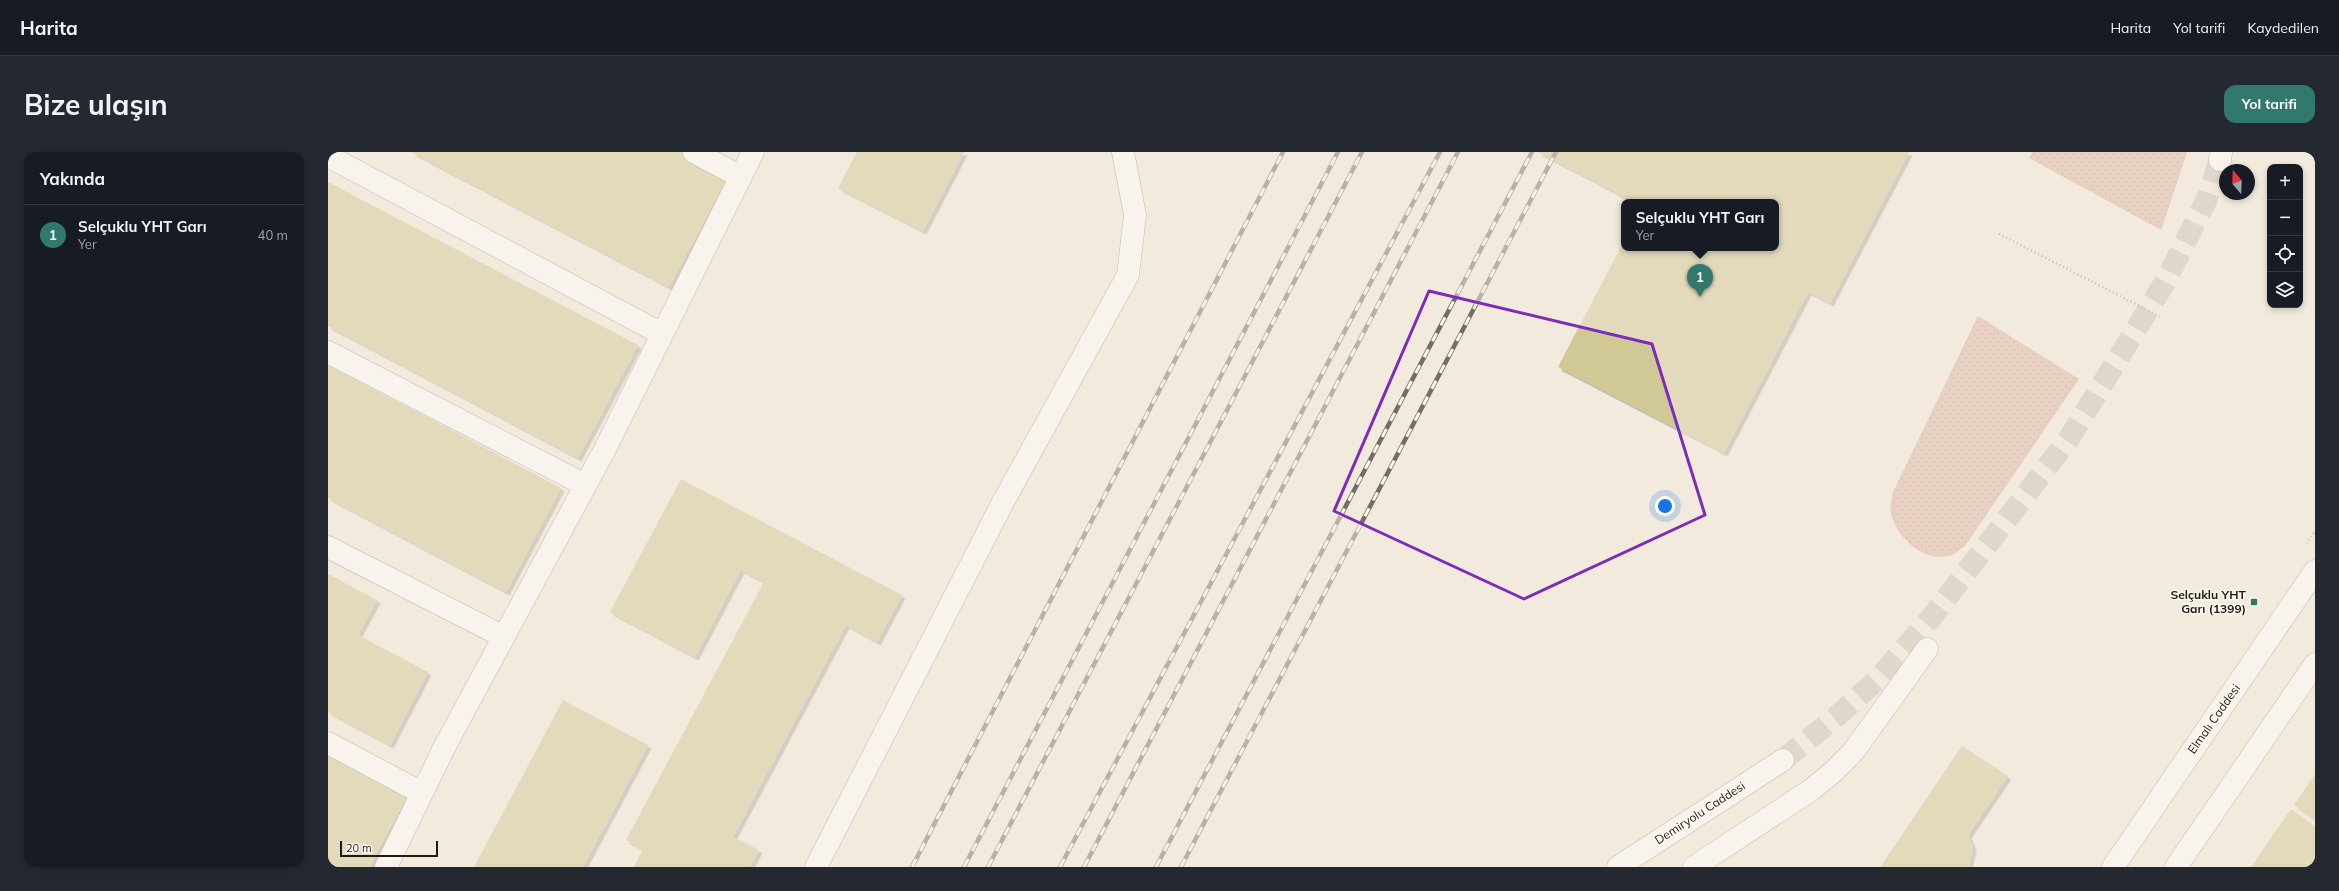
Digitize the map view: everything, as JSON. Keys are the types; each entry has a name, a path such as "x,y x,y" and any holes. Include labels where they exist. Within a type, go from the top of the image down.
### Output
{"street":[{"path":"694,152 741,177"},
{"path":"386,867 422,793 585,485 753,152"},
{"path":"816,867 1002,504 1128,275 1135,215 1123,152"},
{"path":"328,156 662,334"},
{"path":"328,352 585,485"},
{"path":"328,547 504,637"},
{"name":"Elmalı Caddesi","path":"2113,867 2315,571"},
{"path":"1694,867 1811,790 1833,772 1853,752 1927,649"},
{"path":"2176,867 2315,664"},
{"path":"328,743 422,793"},
{"name":"Demiryolu Caddesi","path":"1618,867 1783,760"}],"path":[{"path":"1999,234 2161,317"}],"highlighted area":[{"path":"1429,291 1652,344 1705,515 1524,599 1334,511"}],"shaded area":[{"path":"2033,152 2187,152 2161,230 2029,158"},
{"path":"1978,316 2079,379 1965,546 1952,555 1943,557 1933,556 1916,549 1902,536 1897,528 1893,520 1891,509 1893,492"}],"building":[{"path":"411,152 688,152 729,174 669,287"},
{"path":"857,152 964,152 923,231 838,188"},
{"path":"1538,152 1909,152 1830,303 1808,292 1724,453 1558,367 1621,247 1621,251 1779,251 1779,199 1628,199"},
{"path":"328,182 638,345 578,458 328,326"},
{"path":"328,365 561,488 506,592 328,498"},
{"path":"681,479 902,595 877,642 846,625 733,837 759,850 750,867 634,867 643,849 626,840 764,582 741,570 695,657 610,612"},
{"path":"328,574 377,600 358,635 428,672 390,745 328,712"},
{"path":"563,700 648,745 583,867 474,867"},
{"path":"328,746 411,789 369,867 328,867"},
{"path":"1962,746 2008,776 1968,835 1973,847 1969,867 1880,867"},
{"path":"2315,774 2315,819 2294,805"},
{"path":"2291,809 2315,826 2315,867 2251,867"}],"tunnel":[{"path":"1783,760 1835,718 1879,678 1931,618 2070,437 2165,282 2206,201 2220,160"}],"railway":[{"path":"912,867 1283,152"},
{"path":"964,867 1338,152"},
{"path":"988,867 1362,152"},
{"path":"1060,867 1440,152"},
{"path":"1084,867 1458,152"},
{"path":"1156,867 1532,152"},
{"path":"1181,867 1556,152"}],"place":[{"name":"Selçuklu YHT Garı","path":"1700,297"},
{"name":"Selçuklu YHT Garı (1399)","path":"2254,602"}]}
